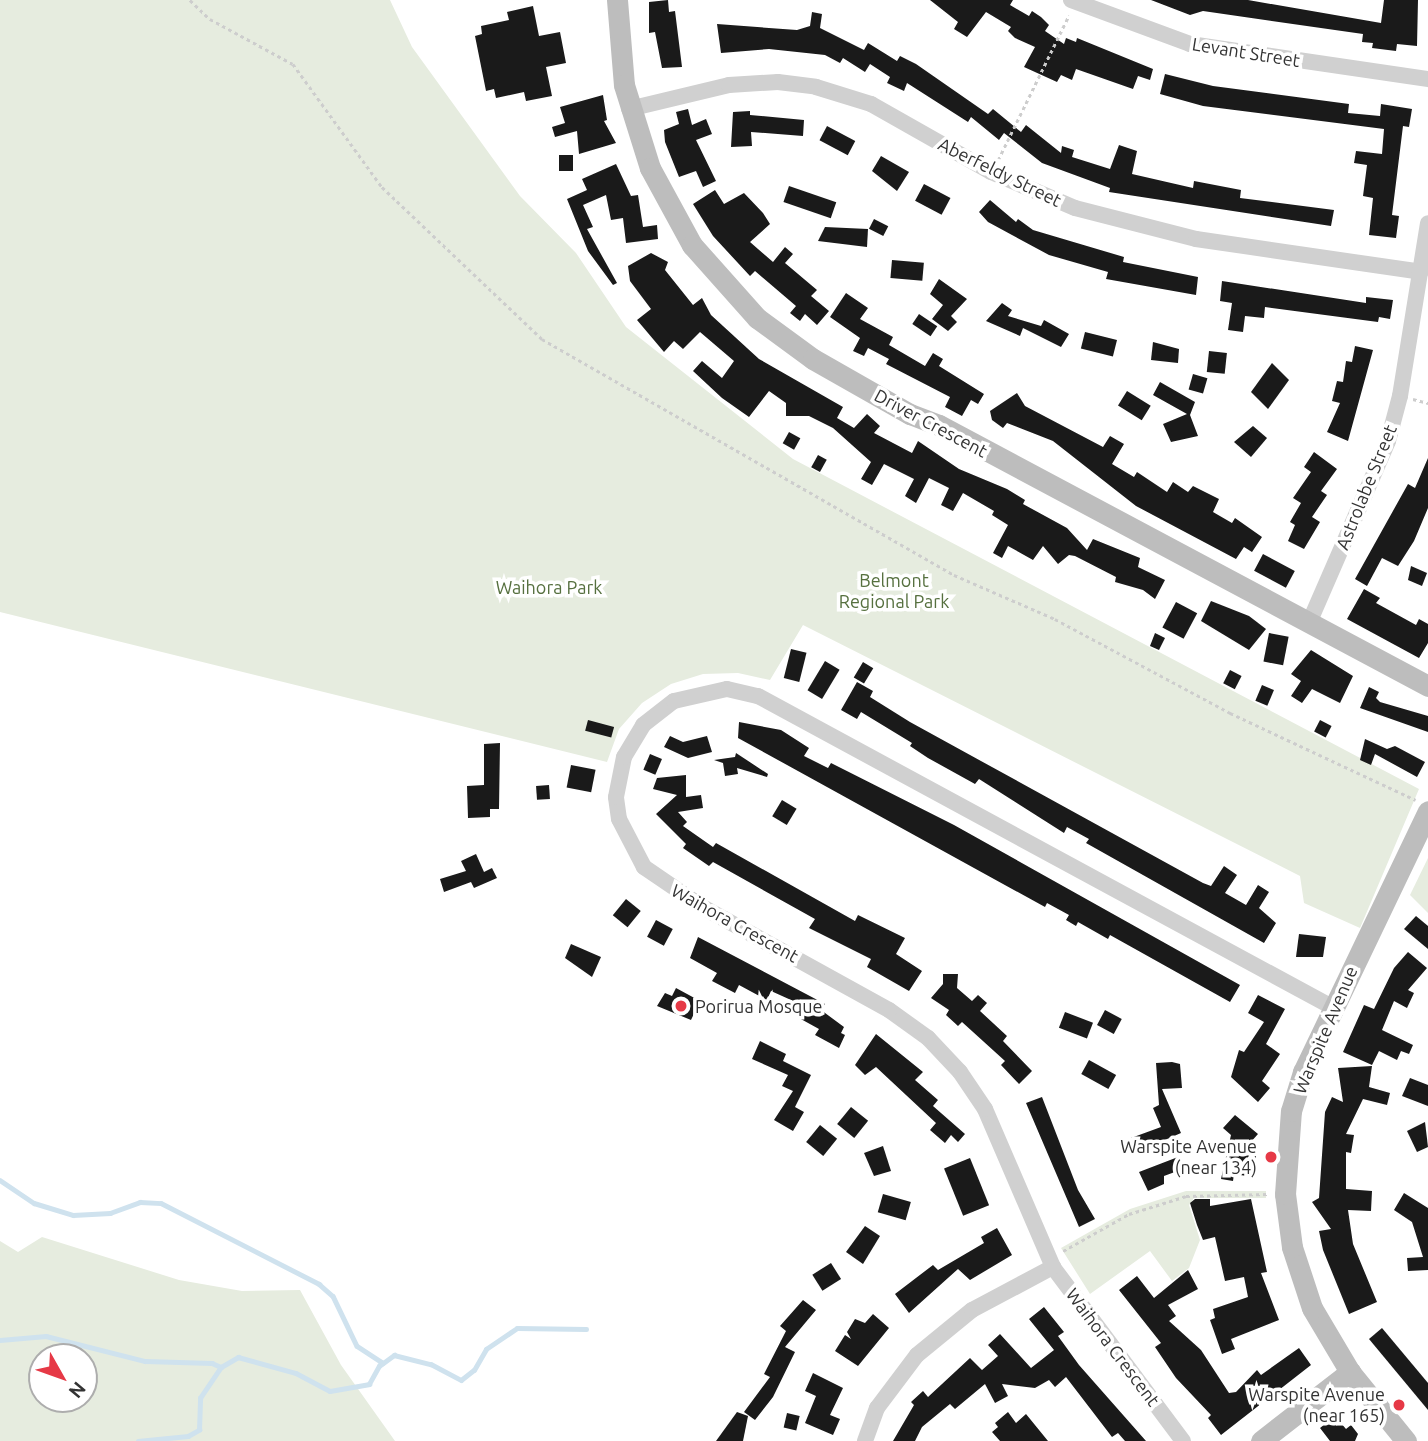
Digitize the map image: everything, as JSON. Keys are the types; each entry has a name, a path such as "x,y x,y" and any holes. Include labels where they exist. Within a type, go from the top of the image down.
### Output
{"street":[{"name":"Driver Crescent","path":"617,0 629,108 660,191 692,245 738,300 776,334 910,414 939,425 1428,686"},
{"name":"Levant Street","path":"1073,1 1190,44 1428,79"},
{"name":"Aberfeldy Street","path":"629,108 729,85 808,86 881,109 991,173 1075,208 1157,232 1421,272"},
{"name":"Astrolabe Street","path":"1309,623 1388,441 1428,223"},
{"name":"Waihora Crescent","path":"1184,1441 1051,1263 985,1109 960,1072 928,1038 889,1010 671,889 635,857 621,828 616,797 624,757 650,718 674,701 727,689 766,699 1332,1007"},
{"name":"Warspite Avenue","path":"1406,1441 1328,1341 1303,1285 1285,1194 1292,1111 1332,1007 1423,806"},
{"path":"866,1441 877,1408 917,1355 972,1310 1051,1263"},
{"path":"1261,1441 1350,1372"}],"path":[{"path":"190,0 210,19 293,64 382,187 542,339 954,575 1055,619 1230,713 1423,806"},
{"path":"991,173 1073,1"},
{"path":"1051,1263 1129,1214 1186,1196 1285,1194"}],"green space":[{"path":"0,0 390,0 412,47 520,196 576,253 626,327 793,459 1419,789 1360,928 1304,903 1300,876 803,625 770,680 738,673 703,674 671,684 642,703 619,729 607,762 0,612"},
{"path":"1428,858 1428,913 1410,895"},
{"path":"1186,1191 1266,1191 1266,1198 1194,1198 1189,1205 1200,1240 1189,1268 1172,1281 1150,1251 1090,1294 1061,1248 1130,1209"},
{"path":"42,1237 179,1280 242,1291 300,1290 341,1365 395,1441 0,1441 0,1241 18,1252"}],"building":[{"path":"668,0 669,12 675,11 682,67 662,68 655,32 649,33 649,2"},
{"path":"930,0 1013,0 1010,5 1029,16 1032,11 1041,17 1049,25 1045,31 1064,44 1066,38 1076,42 1077,38 1153,69 1150,80 1138,76 1133,89 1076,69 1072,80 1061,75 1057,82 1024,67 1035,47 1015,38 1008,31 1011,27 986,12 967,37 954,29 958,22"},
{"path":"1151,0 1248,0 1381,23 1384,0 1418,0 1417,46 1397,44 1396,51 1372,48 1373,43 1362,42 1363,34 1203,11 1190,15"},
{"path":"533,6 539,36 560,32 566,63 546,67 552,96 526,101 524,92 496,98 494,89 486,91 475,36 482,34 481,26 509,20 507,12"},
{"path":"812,12 822,14 820,28 864,50 868,43 897,61 900,56 916,64 988,114 993,109 1021,132 1026,125 1061,153 1062,146 1074,150 1072,157 1110,169 1119,145 1137,151 1132,174 1193,188 1194,181 1241,190 1240,198 1334,210 1331,226 1109,192 1110,188 1042,163 1004,133 999,140 971,117 968,122 907,83 904,91 887,83 890,77 870,64 865,72 843,58 840,63 825,55 769,49 721,53 717,24 797,30 810,26"},
{"path":"1165,74 1213,86 1349,104 1348,113 1380,116 1381,104 1412,109 1409,127 1403,126 1392,215 1399,216 1396,238 1369,235 1373,198 1363,196 1367,165 1354,163 1356,151 1382,154 1384,129 1203,106 1160,94"},
{"path":"603,95 607,120 604,121 616,143 579,154 577,131 555,137 552,127 565,123 560,107"},
{"path":"688,109 692,125 706,119 712,134 696,140 716,181 703,187 696,171 679,177 665,142 664,130 679,124 676,112"},
{"path":"750,111 750,115 804,120 803,136 751,132 752,146 731,147 733,112"},
{"path":"827,126 855,141 848,155 819,140"},
{"path":"559,155 573,155 573,171 559,171"},
{"path":"881,156 909,172 897,191 872,171"},
{"path":"616,164 631,196 638,195 643,227 657,225 658,239 626,243 623,218 611,220 606,195 583,205 593,227 587,229 617,283 613,285 588,251 567,199 587,190 582,179"},
{"path":"924,184 950,198 942,215 915,201"},
{"path":"789,186 836,202 831,218 783,202"},
{"path":"715,190 724,204 744,193 763,213 770,224 750,242 773,262 785,247 793,254 785,263 817,290 811,296 829,311 817,325 805,314 800,321 790,313 796,306 755,271 750,276 713,236 693,204"},
{"path":"990,200 1016,222 1018,219 1033,230 1124,257 1123,262 1198,277 1196,295 1106,279 1108,272 1049,255 988,222 979,212"},
{"path":"874,219 888,226 883,236 869,229"},
{"path":"825,227 868,229 867,247 818,241"},
{"path":"651,253 668,262 665,270 693,305 702,298 711,315 759,359 843,407 837,418 854,428 867,414 880,426 874,433 912,453 918,441 959,469 1007,489 1025,500 1023,504 1067,528 1087,550 1093,539 1140,558 1138,567 1165,580 1155,599 1143,590 1115,582 1116,577 1075,556 1069,555 1058,564 1043,546 1033,560 1008,546 1002,558 993,553 1008,525 992,515 994,511 963,493 953,511 941,505 949,488 929,478 916,503 905,496 914,479 884,464 872,485 861,479 871,462 833,428 809,416 786,416 786,403 769,391 749,417 722,398 693,371 702,361 722,378 734,361 700,332 683,349 674,341 664,352 637,320 651,309 630,281 628,266"},
{"path":"892,260 924,263 922,281 890,278"},
{"path":"939,279 967,299 951,316 957,322 948,331 932,319 943,305 930,294"},
{"path":"1222,281 1366,303 1366,297 1393,300 1390,319 1379,317 1378,322 1265,307 1264,318 1245,316 1243,332 1228,330 1232,303 1220,301"},
{"path":"846,293 868,308 860,319 893,337 889,345 925,366 933,353 943,359 939,366 984,394 978,404 971,400 962,416 945,407 950,397 886,364 889,359 868,348 864,356 853,351 860,338 830,317"},
{"path":"1002,303 1012,310 1008,316 1041,326 1044,320 1069,334 1061,347 1023,328 1020,336 986,321"},
{"path":"919,314 937,326 931,336 912,324"},
{"path":"1085,332 1117,340 1113,356 1081,348"},
{"path":"1153,342 1179,349 1178,363 1151,360"},
{"path":"1355,346 1373,350 1348,441 1327,432 1340,403 1332,401 1337,381 1343,382 1346,361 1352,362"},
{"path":"1209,351 1227,353 1225,374 1207,372"},
{"path":"1272,363 1289,380 1268,409 1251,392"},
{"path":"1193,374 1207,378 1203,394 1189,389"},
{"path":"1160,382 1195,402 1190,415 1198,436 1171,442 1163,424 1187,414 1153,395"},
{"path":"1127,391 1151,406 1142,420 1118,405"},
{"path":"1017,393 1025,406 1103,447 1110,436 1124,444 1112,464 1134,477 1137,472 1167,492 1173,482 1188,492 1193,486 1219,499 1213,512 1232,523 1235,518 1262,537 1252,552 1244,547 1236,559 1136,506 1053,441 1007,423 1003,428 992,420 990,411"},
{"path":"1253,426 1267,438 1251,457 1234,442"},
{"path":"789,432 800,438 794,450 783,443"},
{"path":"1314,452 1337,469 1321,491 1327,495 1312,517 1320,522 1304,549 1288,541 1295,525 1290,522 1301,503 1293,498 1311,472 1304,467"},
{"path":"818,455 827,460 820,472 811,467"},
{"path":"1428,458 1428,508 1414,541 1398,566 1382,558 1367,586 1355,579 1408,484 1415,488"},
{"path":"1263,554 1295,571 1286,588 1254,571"},
{"path":"1411,566 1427,573 1422,586 1408,580"},
{"path":"1364,589 1380,598 1376,603 1416,625 1419,619 1428,624 1428,643 1419,658 1347,619"},
{"path":"1211,601 1249,616 1266,629 1249,650 1201,621"},
{"path":"1176,602 1197,613 1184,639 1162,628"},
{"path":"1155,633 1165,638 1159,650 1150,646"},
{"path":"1269,633 1289,637 1283,665 1263,661"},
{"path":"791,649 807,653 799,682 784,678"},
{"path":"1311,650 1353,676 1340,703 1312,689 1302,703 1291,696 1301,681 1291,674"},
{"path":"825,661 840,670 822,699 807,690"},
{"path":"863,662 873,668 864,684 854,677"},
{"path":"1230,670 1242,676 1235,689 1223,683"},
{"path":"857,682 873,691 870,697 910,722 1203,883 1211,886 1224,866 1237,875 1225,893 1246,905 1258,885 1269,892 1259,908 1276,923 1264,943 1086,843 1089,839 1067,827 1064,833 979,779 975,784 928,758 910,746 912,743 861,712 857,719 841,710"},
{"path":"1262,685 1274,690 1267,706 1255,701"},
{"path":"1369,687 1379,692 1376,698 1380,702 1428,716 1428,732 1360,708"},
{"path":"588,720 614,727 611,738 585,731"},
{"path":"1320,720 1332,726 1326,737 1314,732"},
{"path":"739,722 781,730 809,748 804,756 828,768 831,763 954,825 1240,985 1230,1002 1110,935 1108,939 1078,922 1076,926 1066,920 1069,915 1047,903 1045,907 738,738"},
{"path":"670,736 683,742 707,736 712,752 688,758 664,747"},
{"path":"1365,739 1387,749 1395,746 1425,762 1417,777 1375,754 1371,765 1360,760"},
{"path":"500,743 499,809 490,809 490,817 468,818 467,786 484,785 484,744"},
{"path":"736,753 768,774 767,777 737,768 738,774 725,776 723,763 714,760 735,757"},
{"path":"650,754 662,759 655,775 643,770"},
{"path":"571,765 596,770 591,792 567,788"},
{"path":"686,775 686,797 701,795 703,808 678,812 687,822 683,826 713,847 716,843 855,921 858,915 905,938 896,954 922,971 909,991 867,967 871,959 809,928 815,919 713,862 709,866 683,848 686,844 656,814 677,795 653,789 657,778"},
{"path":"549,785 550,799 537,800 536,786"},
{"path":"782,800 797,809 787,825 772,816"},
{"path":"476,854 484,872 492,868 497,878 474,888 471,882 444,892 440,879 466,871 461,861"},
{"path":"626,899 641,911 628,927 613,915"},
{"path":"1416,916 1428,926 1428,949 1404,929"},
{"path":"656,920 673,929 664,946 647,937"},
{"path":"1299,934 1326,937 1323,957 1296,957"},
{"path":"698,937 825,1004 821,1010 844,1027 841,1033 845,1035 839,1048 815,1035 819,1029 799,1018 803,1011 791,1000 771,991 767,1000 739,985 735,993 712,981 717,973 690,958"},
{"path":"571,944 601,957 592,977 565,958"},
{"path":"1408,952 1427,968 1408,990 1414,993 1407,1008 1394,1001 1382,1030 1413,1045 1409,1054 1401,1051 1397,1060 1379,1051 1372,1065 1343,1052 1364,1005 1374,1009 1394,968"},
{"path":"943,974 958,974 957,988 972,1001 978,995 987,1003 980,1011 1007,1036 1003,1041 1032,1071 1019,1084 1001,1065 1005,1061 962,1022 958,1026 946,1015 949,1010 931,998 943,984"},
{"name":"Porirua Mosque","path":"676,988 700,1001 691,1020 657,1006 665,993 672,996"},
{"path":"1258,995 1285,1009 1266,1044 1280,1054 1262,1081 1270,1088 1258,1102 1231,1077 1239,1050 1244,1052 1264,1022 1248,1013"},
{"path":"1105,1010 1122,1019 1114,1034 1097,1025"},
{"path":"1065,1012 1093,1023 1087,1039 1059,1028"},
{"path":"876,1034 923,1072 915,1080 938,1100 933,1106 965,1134 958,1142 951,1135 945,1143 930,1130 936,1123 876,1067 865,1075 855,1065"},
{"path":"760,1041 786,1054 783,1061 811,1075 795,1107 804,1112 793,1131 774,1120 793,1091 782,1086 788,1075 752,1059"},
{"path":"1089,1060 1116,1075 1108,1089 1081,1074"},
{"path":"1156,1063 1180,1064 1182,1088 1162,1089 1181,1133 1137,1152 1131,1138 1161,1127 1153,1108 1159,1105"},
{"path":"1372,1066 1369,1087 1390,1093 1387,1105 1363,1099 1346,1134 1354,1135 1351,1153 1346,1152 1346,1189 1372,1191 1371,1211 1348,1210 1353,1244 1377,1302 1349,1314 1323,1250 1319,1231 1331,1229 1312,1202 1319,1198 1325,1112 1332,1097 1343,1102 1338,1068"},
{"path":"1410,1078 1428,1085 1428,1106 1402,1096"},
{"path":"1042,1097 1078,1190 1095,1219 1079,1227 1026,1103"},
{"path":"851,1107 868,1121 854,1138 837,1124"},
{"path":"1235,1115 1258,1134 1241,1153 1256,1156 1253,1177 1234,1174 1233,1181 1221,1179 1231,1135 1223,1128"},
{"path":"1425,1122 1428,1147 1417,1152 1407,1131"},
{"path":"820,1125 837,1139 823,1156 806,1142"},
{"path":"883,1146 891,1171 874,1176 864,1153"},
{"path":"1178,1157 1183,1169 1164,1176 1164,1184 1148,1191 1139,1172"},
{"path":"970,1158 989,1205 963,1216 944,1168"},
{"path":"1404,1193 1428,1208 1428,1270 1408,1271 1407,1258 1423,1257 1412,1222 1394,1210"},
{"path":"883,1194 911,1202 906,1220 878,1212"},
{"path":"1195,1199 1210,1199 1210,1206 1251,1199 1267,1272 1261,1273 1279,1320 1231,1339 1235,1349 1222,1354 1210,1320 1215,1318 1213,1309 1248,1297 1244,1277 1225,1281 1215,1237 1203,1240 1197,1225 1190,1203"},
{"path":"865,1226 880,1236 863,1264 846,1252"},
{"path":"997,1228 1012,1255 970,1280 958,1269 909,1313 895,1294 933,1265 938,1270 984,1243 981,1237"},
{"path":"831,1263 841,1279 822,1291 812,1275"},
{"path":"1188,1270 1198,1289 1168,1305 1176,1316 1169,1321 1201,1350 1229,1393 1236,1392 1257,1370 1261,1375 1299,1348 1311,1365 1221,1435 1208,1418 1211,1415 1176,1378 1155,1347 1161,1343 1119,1290 1137,1276 1154,1298"},
{"path":"803,1300 816,1310 785,1347 795,1352 773,1397 755,1420 744,1412 770,1377 764,1374 786,1331 780,1326"},
{"path":"1044,1307 1064,1332 1058,1336 1079,1365 1146,1441 1125,1441 1118,1433 1112,1437 1066,1377 1055,1387 1049,1380 1035,1388 1002,1384 1008,1396 995,1403 985,1384 955,1409 950,1404 922,1427 915,1441 893,1441 914,1405 911,1402 923,1391 928,1397 970,1358 982,1370 998,1356 988,1345 1000,1334 1031,1368 1054,1350 1029,1319"},
{"path":"873,1314 889,1328 858,1366 835,1351 845,1335 851,1339 847,1332 855,1319 865,1323"},
{"path":"1382,1328 1428,1383 1428,1410 1369,1339"},
{"path":"813,1373 843,1388 830,1415 840,1419 833,1435 805,1423 816,1396 805,1391"},
{"path":"737,1412 748,1416 743,1441 716,1441"},
{"path":"1008,1412 1016,1423 1026,1414 1048,1441 1000,1441 992,1432 998,1427 995,1423"},
{"path":"787,1413 800,1416 796,1431 784,1428"},
{"path":"1335,1416 1346,1429 1351,1425 1358,1434 1355,1441 1330,1441 1320,1428"}],"waterway":[{"path":"0,1180 34,1203 73,1215 110,1213 140,1202 161,1203 319,1284 333,1296 357,1346 383,1363"},
{"path":"0,1340 46,1336 145,1361 212,1363 221,1367 238,1357 296,1373 330,1391 369,1384 379,1366 394,1355 431,1364 461,1380 474,1370 486,1349 517,1328 586,1329"},
{"path":"138,1441 188,1436 199,1430 200,1398 221,1367"}],"place":[{"name":"Porirua Mosque","path":"681,1006"},
{"name":"Warspite Avenue (near 134)","path":"1271,1157"},
{"name":"Warspite Avenue (near 165)","path":"1399,1405"}],"park label":[{"name":"Waihora Park","path":"549,587"},
{"name":"Belmont Regional Park","path":"894,591"}]}
